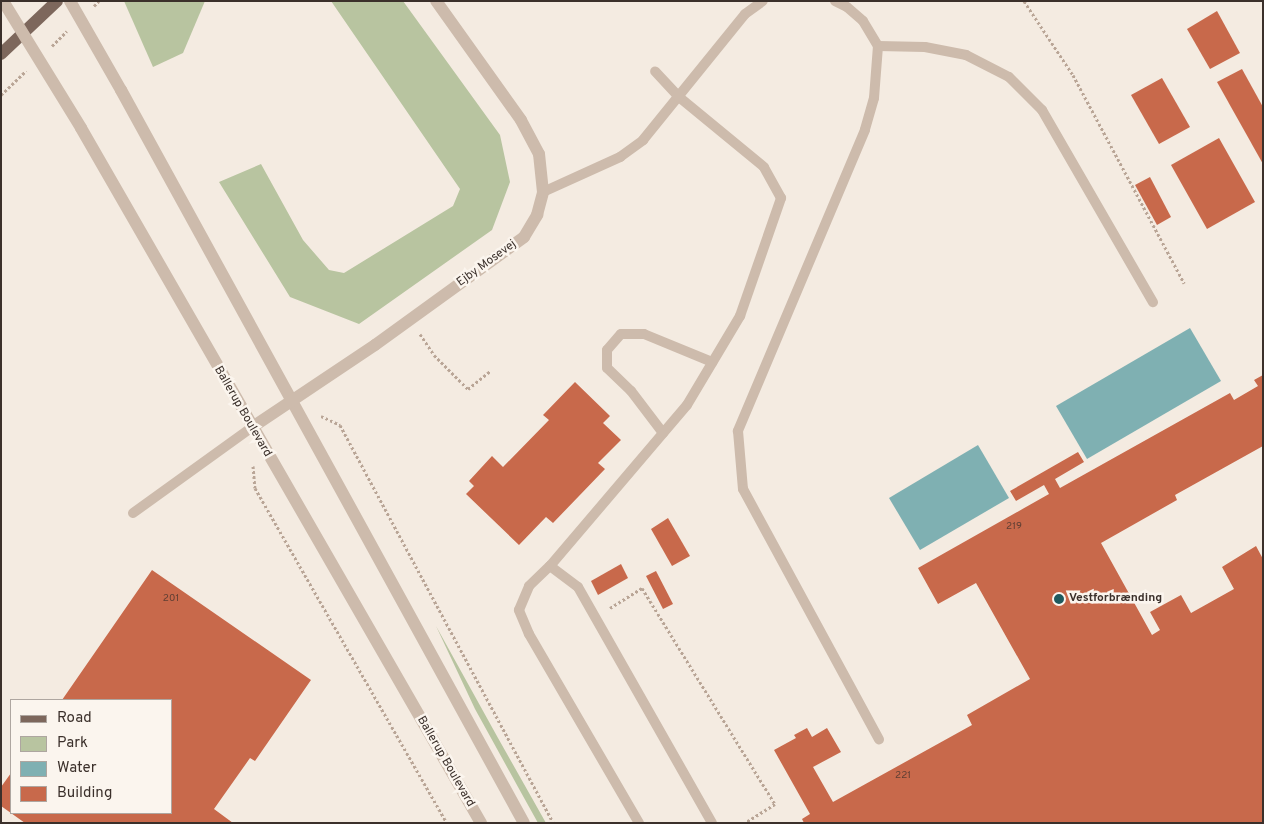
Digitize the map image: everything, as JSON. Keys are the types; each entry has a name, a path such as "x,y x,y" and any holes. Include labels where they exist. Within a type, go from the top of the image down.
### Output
{"main road":[{"path":"1,54 57,1"}],"street":[{"name":"Ballerup Boulevard","path":"3,1 81,128 251,428 481,823"},
{"path":"70,1 293,401 524,823"},
{"name":"Ejby Mosevej","path":"251,428 410,320 524,237 537,215 543,192 539,154 521,120 436,1"}],"lane":[{"path":"543,192 620,157 642,140 745,14 763,1"},
{"path":"835,1 847,6 863,21 878,46 874,98 865,130 738,432 743,489 880,740"},
{"path":"878,46 925,47 966,55 1009,77 1042,110 1153,302"},
{"path":"640,823 529,634 519,610 528,586 550,566 686,405 740,316 781,198 764,166 679,97 654,71"},
{"path":"663,433 631,391 607,368 607,350 621,334 644,334 712,362"},
{"path":"133,513 251,428"},
{"path":"550,566 578,587 712,823"}],"path":[{"path":"1024,1 1073,75 1184,282"},
{"path":"410,320 434,355 468,389 490,371"},
{"path":"293,401 340,426 552,823"},
{"path":"253,462 255,488 447,823"},
{"path":"595,617 642,588 775,804 745,823"}],"green space":[{"path":"124,1 205,1 183,53 153,67"},
{"path":"331,1 403,1 500,135 510,182 492,230 359,324 290,297 219,182 261,164 303,240 329,270 344,273 453,206 460,189"},
{"path":"436,626 546,823 538,823 475,709"}],"water":[{"path":"1190,328 1221,381 1087,459 1056,406"},
{"path":"978,445 1009,498 920,550 889,498"}],"building":[{"path":"1217,11 1240,53 1210,69 1187,29"},
{"path":"1242,69 1263,107 1263,164 1217,82"},
{"path":"1162,78 1190,127 1159,144 1131,95"},
{"path":"1219,138 1255,202 1207,229 1171,165"},
{"path":"1150,177 1171,217 1157,225 1135,185"},
{"name":"Vestforbrænding","path":"1263,375 1263,446 1175,495 1177,500 1101,543 1152,635 1160,630 1150,612 1181,595 1191,613 1234,589 1222,567 1256,546 1263,559 1263,823 804,823 802,819 810,814 774,750 796,738 794,735 807,728 812,737 827,728 841,752 813,767 833,802 972,725 967,715 1030,679 976,583 938,604 918,568 1049,494 1044,485 1016,501 1010,491 1078,452 1084,462 1055,479 1060,488 1230,393 1234,400 1258,386 1254,380"},
{"path":"575,382 610,416 603,423 621,440 598,463 605,469 553,523 546,517 519,545 466,494 474,486 469,481 492,456 503,467 549,420 543,415"},
{"path":"668,518 690,556 672,566 651,529"},
{"path":"621,564 628,578 598,595 591,581"},
{"path":"152,570 311,680 255,761 250,758 214,809 233,823 25,823 12,814 172,814 172,699 63,699"},
{"path":"656,571 673,604 663,609 646,576"},
{"path":"10,774 10,812 1,806 1,787"}],"place":[{"name":"Vestforbrænding","path":"1059,599"}]}
